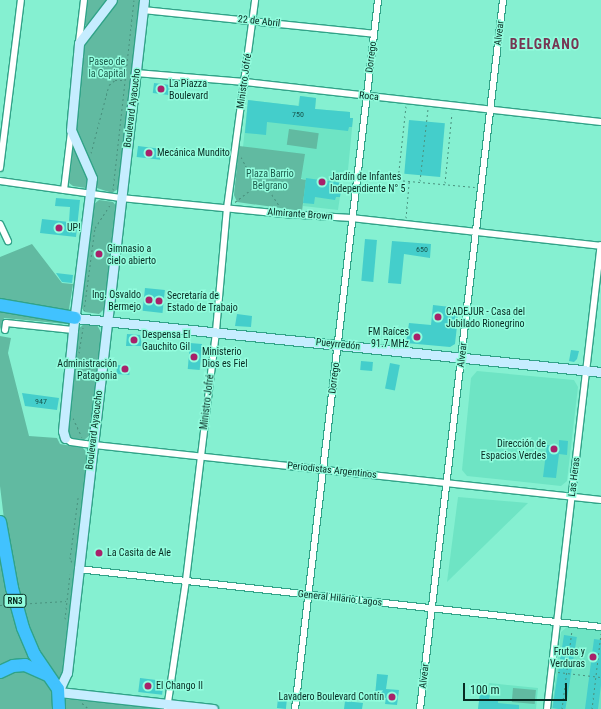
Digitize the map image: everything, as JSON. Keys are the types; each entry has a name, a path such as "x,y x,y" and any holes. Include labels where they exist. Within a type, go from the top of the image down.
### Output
{"highway":[{"path":"0,306 79,318"},
{"name":"RN3","path":"0,522 12,588 23,628 47,675 58,692"},
{"path":"0,672 13,666 25,665 47,675"},
{"path":"58,692 59,709"}],"main road":[{"path":"65,438 63,431 73,330 79,318 92,178 71,130 79,43 112,0"},
{"name":"Boulevard Ayacucho","path":"58,692 67,673 89,444 107,321 116,197 136,78 144,0"},
{"name":"Pueyrredón","path":"79,318 601,372"},
{"path":"58,692 168,707 213,709"}],"street":[{"path":"0,168 21,0"},
{"path":"79,43 84,0"},
{"name":"Ministro Jofré","path":"168,707 186,580 216,331 234,146 245,82 255,0"},
{"name":"Dorrego","path":"295,709 378,0"},
{"name":"Alvear","path":"420,709 503,0"},
{"name":"22 de Abril","path":"143,10 252,20 374,34"},
{"name":"Roca","path":"136,78 245,82 601,122"},
{"path":"64,190 71,130"},
{"name":"Almirante Brown","path":"0,181 116,197 284,214 352,218 601,245"},
{"path":"0,224 8,241"},
{"name":"Las Heras","path":"547,709 601,245"},
{"path":"5,330 6,323 73,330"},
{"name":"Periodistas Argentinos","path":"65,438 71,442 201,455 601,500"},
{"name":"General Hilario Lagos","path":"78,569 601,627"}],"path":[{"path":"79,356 79,318 95,228 111,207 116,197 124,80 134,0"},
{"path":"84,158 94,148 109,85 115,80 136,78"},
{"path":"406,100 398,180 481,187"},
{"path":"420,182 428,102"},
{"path":"445,184 453,105"},
{"path":"234,146 250,174 269,190 284,214"},
{"path":"406,224 410,181"},
{"path":"227,208 260,182"},
{"path":"72,415 89,444"},
{"path":"78,569 70,559 79,497"},
{"path":"64,618 68,575"},
{"path":"0,605 66,600"},
{"path":"562,709 572,624"},
{"path":"592,709 601,634"},
{"path":"551,671 601,678"}],"shaded area":[{"path":"300,96 316,98 315,109 350,112 350,118 353,118 348,170 337,174 336,182 342,183 338,210 303,206 305,180 243,147 248,100 298,106"},
{"path":"477,371 574,380 578,387 567,481 561,486 467,476 462,470 471,378"},
{"path":"458,497 528,503 447,582 451,551"},
{"path":"567,627 601,631 601,709 552,709 561,632"},
{"path":"489,683 538,688 536,709 478,709 480,694 487,694"}],"green space":[{"name":"Paseo de la Capital","path":"88,0 106,0 86,26 85,25"},
{"name":"Paseo de la Capital","path":"117,0 140,0 118,189 112,193 97,188 96,174 75,127 83,48"},
{"path":"289,129 319,133 316,149 287,145"},
{"name":"Plaza Barrio Belgrano","path":"239,146 305,154 301,179 306,180 302,211 237,202 234,195"},
{"path":"73,147 87,177 86,188 73,186 69,183"},
{"path":"99,200 113,202 117,207 104,309 99,314 85,312 80,306 94,204"},
{"path":"32,244 62,283 73,284 69,309 66,311 0,300 0,257"},
{"path":"0,311 63,322 67,324 4,318 0,330"},
{"path":"84,324 97,325 102,334 90,435 84,440 71,438 67,431 77,330"},
{"path":"0,336 11,338 8,353 29,436 57,438 60,444 83,448 88,454 64,671 58,679 31,638 7,544 0,486"},
{"path":"0,547 32,660 31,661 15,660 0,664"},
{"path":"15,670 37,674 46,682 52,691 53,709 0,709 0,677"},
{"path":"513,688 536,690 535,704 512,702"},
{"path":"66,699 157,708 160,709 65,709"}],"building":[{"name":"La Piazza Boulevard","path":"154,83 170,85 169,95 153,93"},
{"path":"300,96 316,98 315,109 350,112 350,118 353,118 352,127 349,127 348,131 267,122 266,135 245,133 248,100 299,106"},
{"path":"409,120 445,123 440,177 404,174"},
{"name":"Mecánica Mundito","path":"138,146 162,149 160,160 137,157"},
{"name":"Jardín de Infantes Independiente N° 5","path":"306,178 342,183 340,197 336,197 335,200 315,197 314,204 303,203"},
{"name":"UP!","path":"56,198 80,200 76,237 40,233 42,219 69,222 70,207 55,206"},
{"path":"365,239 377,240 373,282 361,281"},
{"path":"392,241 431,244 430,258 404,254 401,284 388,283"},
{"path":"56,273 73,275 72,283 62,282"},
{"path":"145,288 165,290 162,313 143,311"},
{"path":"433,305 459,308 455,344 450,347 406,343 409,323 431,325"},
{"path":"237,314 252,316 251,327 235,326"},
{"name":"Despensa El Gauchito Gil","path":"127,334 140,335 142,346 126,346"},
{"name":"Ministerio Dios es Fiel","path":"190,343 202,344 200,370 188,369"},
{"path":"571,350 579,351 577,359 574,362 569,361"},
{"path":"361,361 373,362 372,371 360,370"},
{"path":"390,363 400,365 395,390 385,389"},
{"name":"Administración Patagonia","path":"117,365 130,366 129,375 116,374"},
{"path":"22,393 59,398 57,410 25,406"},
{"path":"559,440 568,441 567,455 559,454 556,478 543,477 547,445 559,446"},
{"path":"564,635 577,637 565,709 552,708"},
{"path":"594,639 601,640 601,685 598,709 585,709"},
{"path":"377,674 388,675 386,689 399,690 397,705 385,704 386,698 375,696"},
{"path":"140,678 164,681 162,695 138,692"},
{"path":"480,694 490,695 489,699 498,700 498,703 519,705 519,709 478,709"},
{"path":"278,698 287,699 286,709 277,708"},
{"path":"345,701 363,703 362,709 344,709"}],"place":[{"name":"La Piazza Boulevard","path":"161,89"},
{"name":"Mecánica Mundito","path":"149,153"},
{"name":"Jardín de Infantes Independiente N° 5","path":"322,182"},
{"name":"UP!","path":"59,228"},
{"name":"Gimnasio a cielo abierto","path":"99,254"},
{"name":"Ing. Osvaldo Bermejo","path":"149,300"},
{"name":"Secretaría de Estado de Trabajo","path":"159,301"},
{"name":"CADEJUR - Casa del Jubilado Rionegrino","path":"438,317"},
{"name":"FM Raíces 91.7 MHz","path":"417,337"},
{"name":"Despensa El Gauchito Gil","path":"134,340"},
{"name":"Ministerio Dios es Fiel","path":"194,357"},
{"name":"Administración Patagonia","path":"125,369"},
{"name":"Dirección de Espacios Verdes","path":"554,449"},
{"name":"La Casita de Ale","path":"99,553"},
{"name":"Frutas y Verduras","path":"593,657"},
{"name":"El Chango II","path":"148,686"},
{"name":"Lavadero Boulevard Contín","path":"392,697"}],"district":[{"name":"BELGRANO","path":"545,44"}]}
